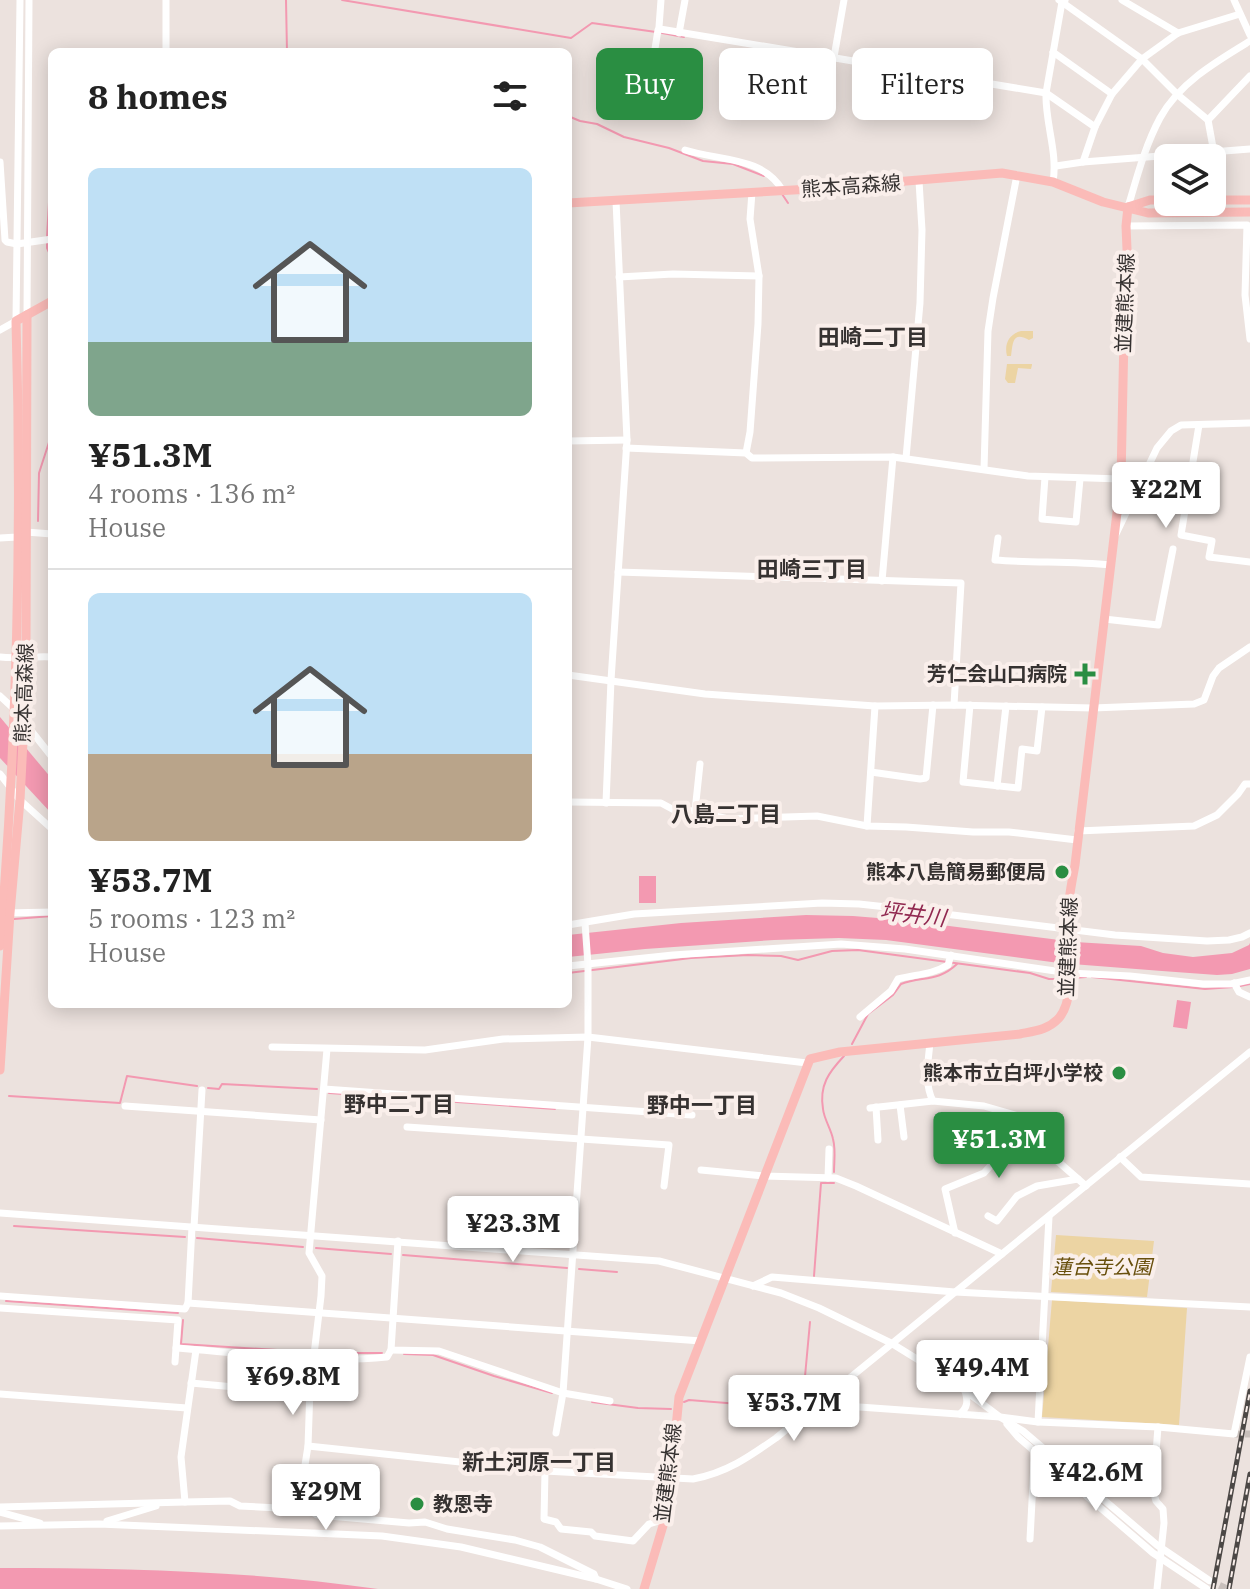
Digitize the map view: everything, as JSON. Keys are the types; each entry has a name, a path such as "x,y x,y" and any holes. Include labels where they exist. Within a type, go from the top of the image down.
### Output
{"main road":[{"name":"熊本高森線","path":"572,203 783,191 1002,173 1053,182 1103,202 1148,213 1250,212"},
{"name":"熊本高森線","path":"1128,207 1154,200"},
{"path":"1226,200 1250,200"},
{"name":"並建熊本線","path":"644,1589 665,1519 679,1397 807,1063 810,1059 831,1053 1046,1029 1065,1009 1069,992 1069,898 1121,479 1128,207"},
{"path":"16,321 48,303"},
{"name":"熊本高森線","path":"0,946 20,800 24,721 20,657 27,315"},
{"name":"熊本高森線","path":"16,321 22,534"},
{"name":"熊本高森線","path":"0,1070 10,787 20,657"}],"street":[{"path":"20,0 24,49 27,315"},
{"path":"0,330 16,321 24,49 29,0"},
{"path":"166,0 166,48"},
{"path":"655,48 660,29 661,0"},
{"path":"679,33 685,0"},
{"path":"836,48 844,0"},
{"path":"1122,0 1178,33"},
{"path":"1128,207 1143,158 1161,116 1207,68 1250,38 1234,0"},
{"path":"1053,182 1056,166 1046,93 1062,1 1142,59 1208,120 1212,144"},
{"path":"1083,162 1095,127 1112,94 1142,59 1178,33 1240,14"},
{"path":"660,29 769,48"},
{"path":"1053,52 1112,94"},
{"path":"836,57 1046,93 1095,127"},
{"path":"1208,120 1250,76"},
{"path":"1226,152 1250,149"},
{"path":"685,150 713,158 737,160 767,171 783,191"},
{"path":"1056,166 1154,157"},
{"path":"0,162 3,242 17,244 48,240"},
{"path":"984,469 988,331 1017,175"},
{"path":"906,458 920,303 922,230 919,181"},
{"path":"746,453 758,324 759,276 750,219 752,192"},
{"path":"606,803 626,444 616,201"},
{"path":"1126,226 1247,225 1245,295 1250,339"},
{"path":"619,277 673,274 759,276"},
{"path":"1115,536 1157,448 1171,431 1181,425 1250,423"},
{"path":"1199,425 1181,535 1212,541 1209,557 1250,562"},
{"path":"572,441 746,453 752,458 893,457 1045,477 1121,479"},
{"path":"882,581 893,457"},
{"path":"1045,477 1042,519 1076,522 1080,479"},
{"path":"0,538 48,534"},
{"path":"998,538 995,560 1036,563 1075,561 1111,565"},
{"path":"1104,619 1158,625 1173,549"},
{"path":"618,572 961,583 954,705"},
{"path":"572,675 705,694 875,706 1093,708 1199,703 1204,700 1219,668 1250,647"},
{"path":"0,657 48,657"},
{"path":"0,696 48,752"},
{"path":"871,772 926,778 933,705"},
{"path":"970,705 963,782 1018,788 1022,749 1037,751 1042,707"},
{"path":"867,826 875,706"},
{"path":"997,786 1006,706"},
{"path":"695,811 700,764"},
{"path":"0,774 20,800 48,825"},
{"path":"572,802 661,803 674,810 695,811 728,819 817,816 867,826 1078,835 1194,826 1217,815 1245,784 1250,784"},
{"path":"572,925 585,926 634,914 822,903 884,907 1115,935 1207,941 1229,940 1250,933"},
{"path":"4,913 48,912"},
{"path":"556,1433 563,1393 588,1037 585,926"},
{"path":"572,965 841,944 1203,984 1250,980"},
{"path":"860,1017 891,991 898,979 939,970 948,965 951,955"},
{"path":"1234,983 1239,992 1250,997"},
{"path":"272,1047 425,1050 503,1039 588,1037 807,1063"},
{"path":"930,1043 928,1092 933,1101"},
{"path":"298,1509 308,1446 310,1388 320,1313 322,1276 309,1253 309,1235 327,1049"},
{"path":"308,1446 545,1471 671,1478 693,1479 728,1469 776,1438 1250,1052"},
{"path":"324,1089 692,1115"},
{"path":"0,1308 178,1320 185,1316 202,1090"},
{"path":"878,1140 873,1108 933,1101 1003,1110 1028,1123 1054,1158 1086,1186"},
{"path":"900,1105 904,1137"},
{"path":"125,1106 321,1120"},
{"path":"955,1233 945,1189 984,1173 1028,1123"},
{"path":"407,1127 669,1145 664,1186"},
{"path":"828,1178 829,1149"},
{"path":"1120,1157 1141,1177 1250,1184"},
{"path":"701,1170 836,1178 1002,1254"},
{"path":"988,1216 997,1221 1017,1196 1037,1186 1078,1179"},
{"path":"0,1213 659,1261 781,1293 891,1343 965,1390 1023,1431 1208,1585"},
{"path":"1038,1422 1049,1217"},
{"path":"176,1348 314,1359 387,1357 391,1350 398,1241"},
{"path":"753,1286 772,1277 955,1292 1250,1307"},
{"path":"0,1296 320,1313 701,1341"},
{"path":"175,1362 178,1320"},
{"path":"185,1502 181,1457 196,1350"},
{"path":"391,1350 439,1351 563,1393 610,1401"},
{"path":"817,1404 1234,1434 1250,1357"},
{"path":"191,1383 266,1390 310,1388"},
{"path":"960,1414 967,1404 965,1390"},
{"path":"0,1394 187,1408"},
{"path":"1000,1417 1018,1437 1153,1553 1208,1585"},
{"path":"1157,1589 1164,1523 1163,1509 1156,1501 1153,1490 1158,1427"},
{"path":"1030,1539 1034,1463 1038,1454"},
{"path":"545,1471 544,1519 556,1522 561,1529 633,1541 649,1524 665,1519"},
{"path":"0,1509 230,1501 240,1506 309,1510 317,1515 425,1522 540,1547 594,1574 596,1579"},
{"path":"99,1524 166,1503"},
{"path":"0,1509 48,1526"},
{"path":"0,1526 99,1524 382,1536 461,1547 627,1589"}],"green space":[{"path":"1021,331 1033,331 1033,338 1016,338 1011,356 1007,356 1008,340"},
{"path":"1007,364 1032,365 1031,369 1018,368 1015,383 1008,383 1005,379"},
{"name":"蓮台寺公園","path":"1056,1235 1154,1241 1147,1297 1051,1292"},
{"name":"蓮台寺公園","path":"1052,1300 1187,1308 1179,1425 1042,1417"}],"shaded area":[{"path":"0,717 48,774 48,810 0,758"},
{"path":"639,876 656,876 656,903 639,903"},
{"path":"806,915 853,916 1075,942 1141,946 1193,957 1232,953 1250,943 1250,969 1217,975 1162,971 1059,963 886,940 839,938 774,940 572,957 572,935 681,923"},
{"path":"1177,1000 1191,1002 1187,1029 1173,1027"},
{"path":"0,1568 189,1572 284,1578 378,1589 0,1589"}],"waterway":[{"path":"286,0 287,48"},
{"path":"342,0 571,38 592,23 656,32"},
{"path":"662,33 684,37"},
{"path":"572,118 597,124 624,137 669,148 703,161 733,164 764,176"},
{"path":"782,194 788,203"},
{"path":"47,237 48,220"},
{"path":"47,243 48,250"},
{"path":"38,521 39,473 48,445"},
{"path":"14,919 48,916"},
{"path":"572,973 691,958 748,955 798,960 832,951 858,950 1066,979"},
{"path":"852,1044 868,1014 893,995 901,984 937,976 957,964"},
{"path":"1072,978 1086,977"},
{"path":"1092,977 1205,989 1233,987"},
{"path":"1240,986 1250,984"},
{"path":"834,1172 834,1143 824,1113 822,1093 830,1073 844,1056"},
{"path":"9,1096 120,1103 127,1076 197,1086"},
{"path":"208,1088 219,1089 222,1084 317,1089"},
{"path":"329,1093 555,1109"},
{"path":"814,1276 821,1183 834,1183"},
{"path":"14,1226 185,1237"},
{"path":"197,1238 303,1247"},
{"path":"316,1248 391,1254"},
{"path":"403,1255 567,1268"},
{"path":"579,1269 617,1272"},
{"path":"6,1301 178,1313"},
{"path":"183,1320 181,1344 308,1352"},
{"path":"684,1402 802,1409 810,1322"},
{"path":"321,1353 382,1353"},
{"path":"404,1354 433,1355 552,1393"},
{"path":"592,1402 671,1409"}],"tunnel":[{"path":"1234,1434 1250,1434"},
{"path":"1210,1581 1227,1589"}],"railway":[{"path":"1213,1589 1250,1391"},
{"path":"1229,1589 1250,1474"}],"place":[{"name":"芳仁会山口病院","path":"1085,674"},
{"name":"熊本八島簡易郵便局","path":"1062,872"},
{"name":"熊本市立白坪小学校","path":"1119,1073"},
{"name":"教恩寺","path":"417,1504"}],"district":[{"name":"田崎二丁目","path":"873,337"},
{"name":"田崎三丁目","path":"812,569"},
{"name":"八島二丁目","path":"726,814"},
{"name":"野中二丁目","path":"399,1104"},
{"name":"野中一丁目","path":"702,1105"},
{"name":"新土河原一丁目","path":"539,1462"}],"water label":[{"name":"坪井川","path":"913,914"}]}
